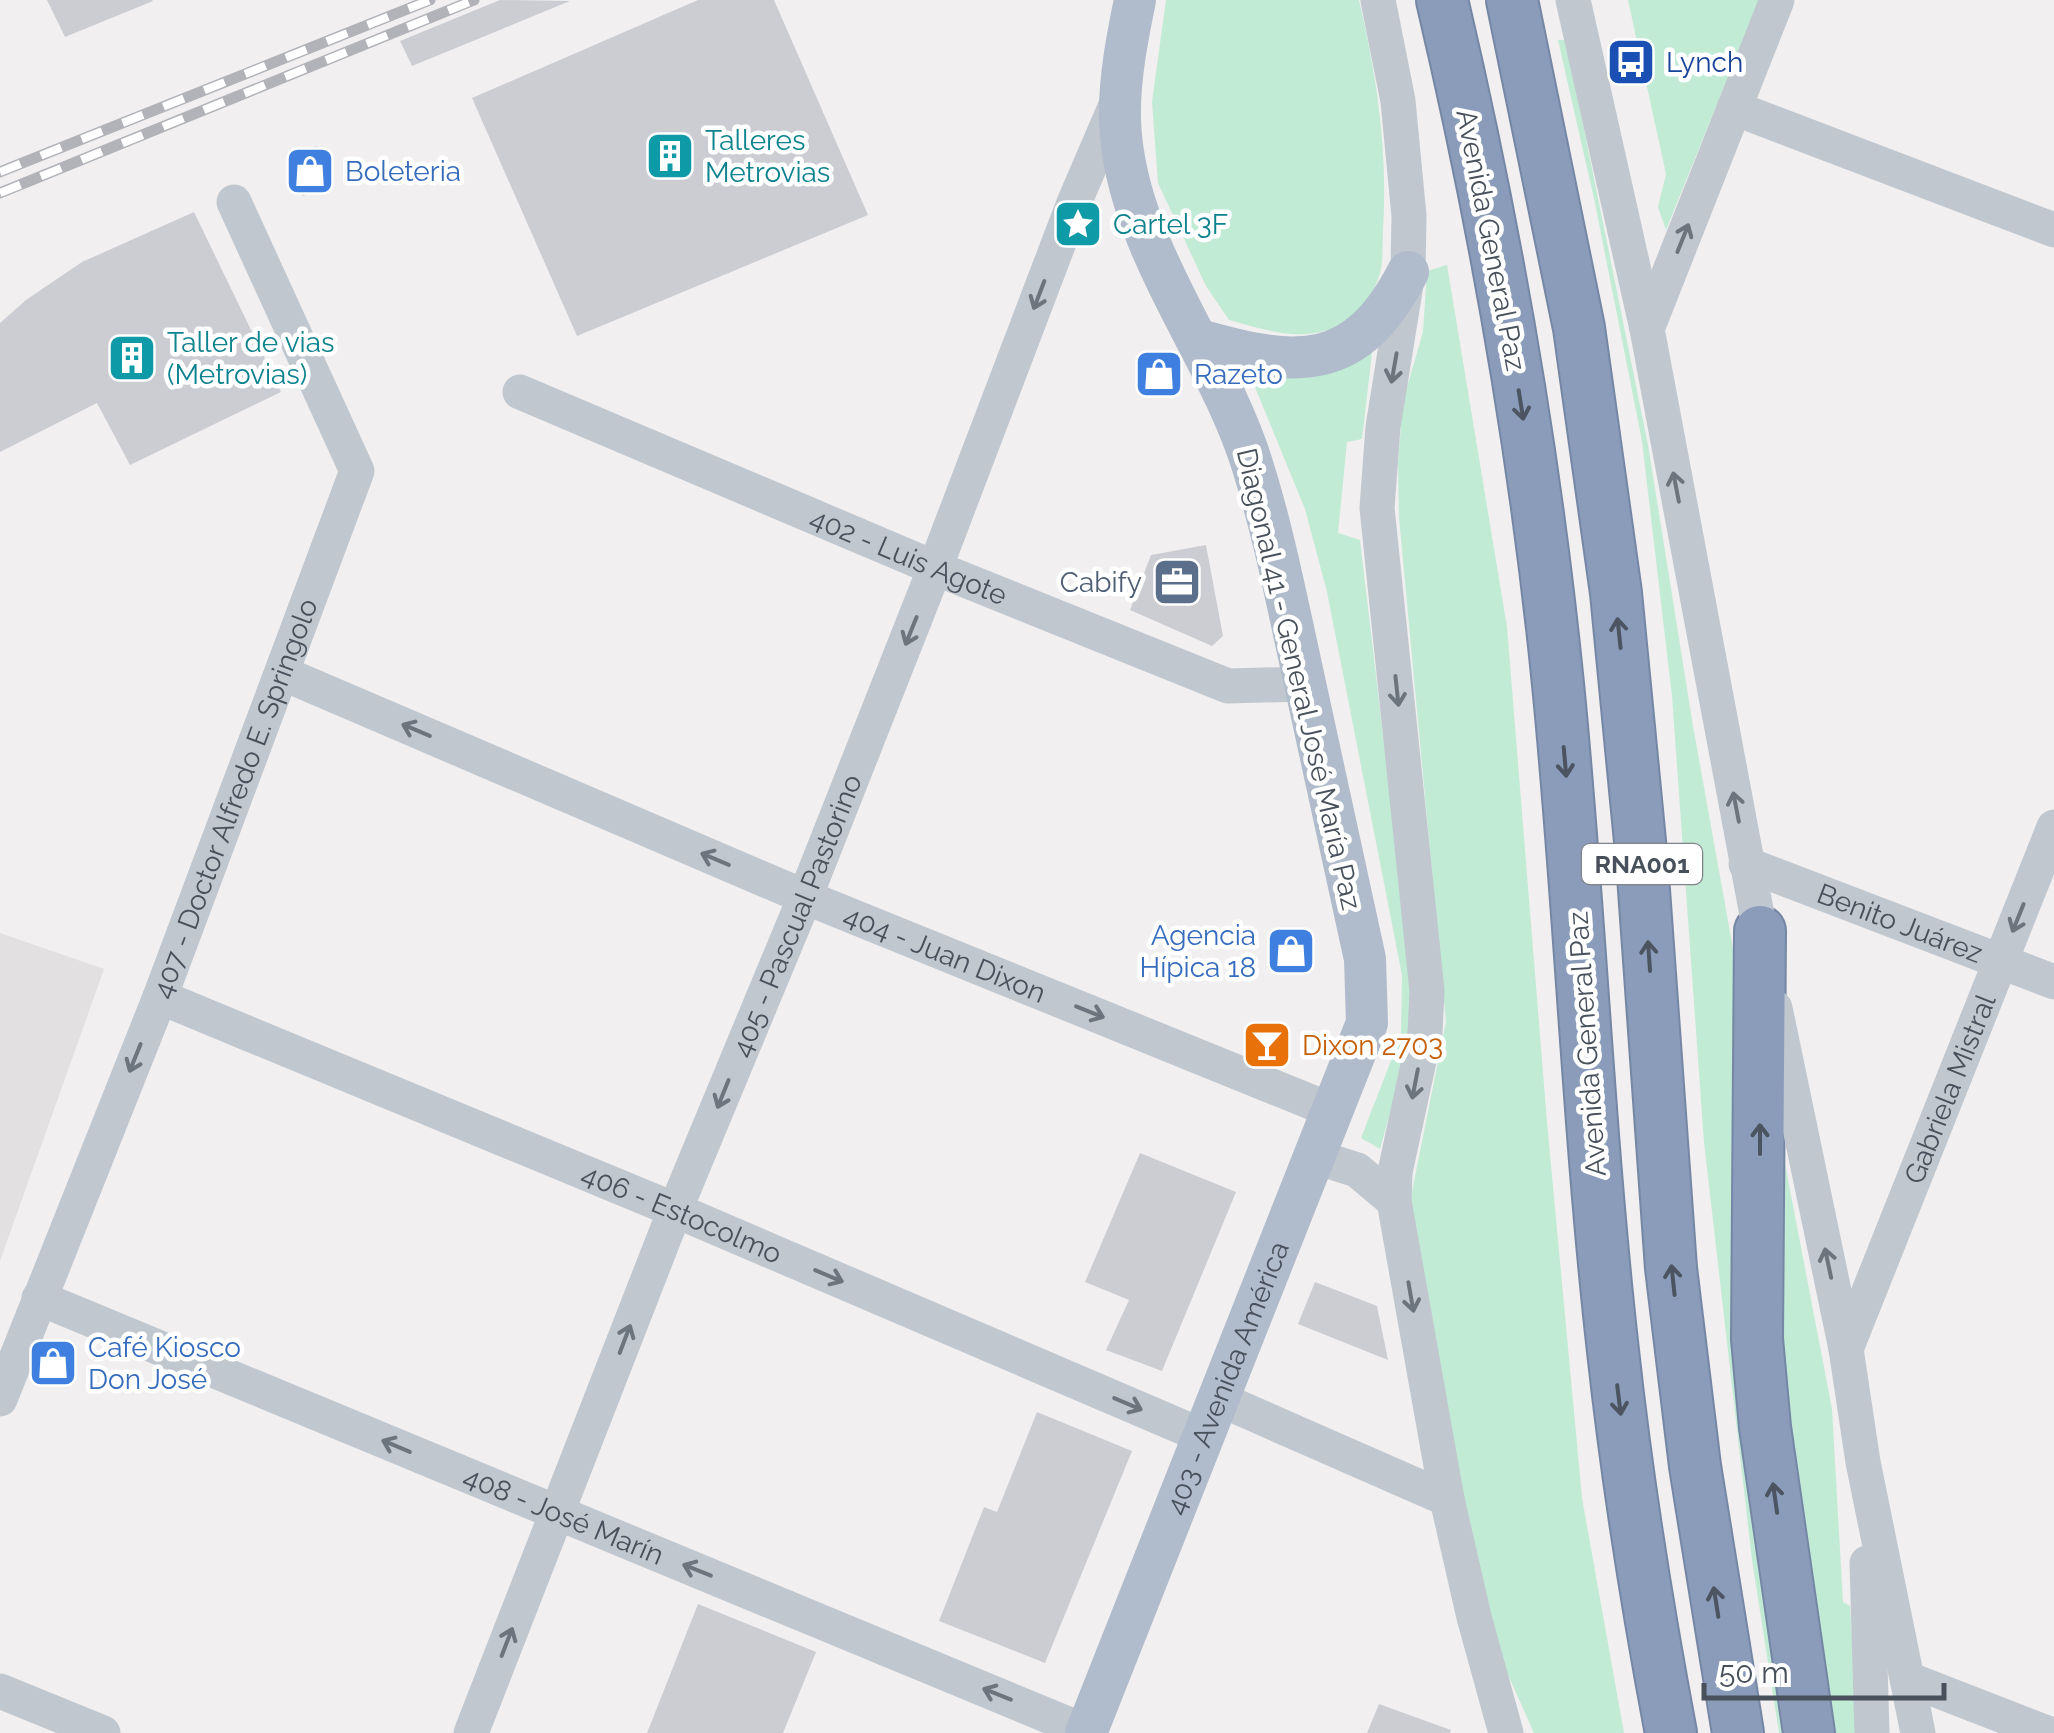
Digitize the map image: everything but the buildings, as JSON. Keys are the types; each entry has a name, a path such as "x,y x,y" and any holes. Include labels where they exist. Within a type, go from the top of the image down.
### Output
{"highway":[{"name":"Avenida General Paz","path":"1442,0 1500,275 1541,534 1576,887 1612,1348 1629,1480 1671,1733"},
{"name":"RNA001","path":"1512,0 1578,328 1616,592 1642,862 1671,1268 1695,1466 1738,1733"},
{"path":"1760,931 1757,1339 1765,1428 1809,1733"}],"main road":[{"name":"Diagonal 41 - General José María Paz","path":"1136,0 1120,95 1128,175 1143,224 1252,463 1366,959 1366,1023"},
{"path":"1199,340 1247,354 1292,358 1326,355 1364,335 1388,308 1408,272"},
{"name":"403 - Avenida América","path":"1087,1732 1366,1023"}],"street":[{"path":"1378,0 1398,101 1409,216 1408,272 1383,427 1378,508 1428,991 1425,1033 1395,1172 1394,1201 1447,1499 1506,1733"},
{"path":"1573,0 1647,328 1746,864 1846,1349 1864,1462 1918,1733"},
{"path":"1647,328 1777,0"},
{"name":"405 - Pascual Pastorino","path":"471,1733 1120,95"},
{"path":"1734,108 2054,230"},
{"name":"407 - Doctor Alfredo E. Springolo","path":"0,1399 160,997 357,471 234,202"},
{"name":"402 - Luis Agote","path":"520,392 935,568 1228,686 1305,684"},
{"name":"404 - Juan Dixon","path":"282,673 805,897 1333,1110"},
{"name":"Gabriela Mistral","path":"1846,1349 2054,827"},
{"name":"Benito Juárez","path":"1746,864 2054,982"},
{"name":"406 - Estocolmo","path":"160,997 676,1210 1210,1417 1447,1499"},
{"path":"1313,1156 1357,1170 1394,1201"},
{"name":"408 - José Marín","path":"40,1298 1087,1732"},
{"path":"1864,1462 1872,1733"},
{"path":"1474,1617 1524,1733"},
{"path":"1908,1679 2047,1733"},
{"path":"0,1690 103,1733"}],"shaded area":[{"path":"0,933 104,969 0,1261"}],"green space":[{"path":"1166,0 1359,0 1376,86 1382,143 1382,260 1370,295 1340,325 1297,334 1229,320 1206,286 1158,183 1152,102"},
{"path":"1628,0 1759,0 1666,230 1658,207 1666,174"},
{"path":"1558,40 1566,40 1648,445 1744,1010 1794,1733 1779,1733 1752,1560 1704,1142 1672,696 1642,441"},
{"path":"1447,265 1507,627 1582,1498 1624,1733 1534,1733 1489,1632 1405,1226 1446,1022 1399,517 1398,463 1403,401 1423,332 1427,271"},
{"path":"1372,353 1362,439 1347,442 1338,533 1360,540 1411,972 1410,1040 1380,1149 1361,1138 1401,1035 1402,975 1327,592 1305,509 1248,370"},
{"path":"1781,1143 1832,1409 1843,1602 1850,1606 1858,1733 1827,1733 1767,1307"}],"railway":[{"path":"0,172 430,0"},
{"path":"0,193 474,0"}],"place":[{"name":"Lynch","path":"1631,62"},
{"name":"Talleres Metrovias","path":"670,156"},
{"name":"Boleteria","path":"310,171"},
{"name":"Cartel 3F","path":"1078,224"},
{"name":"Taller de vias (Metrovias)","path":"132,358"},
{"name":"Razeto","path":"1159,374"},
{"name":"Cabify","path":"1177,582"},
{"name":"Agencia Hípica 18","path":"1291,951"},
{"name":"Dixon 2703","path":"1267,1045"},
{"name":"Café Kiosco Don José","path":"53,1363"}]}
